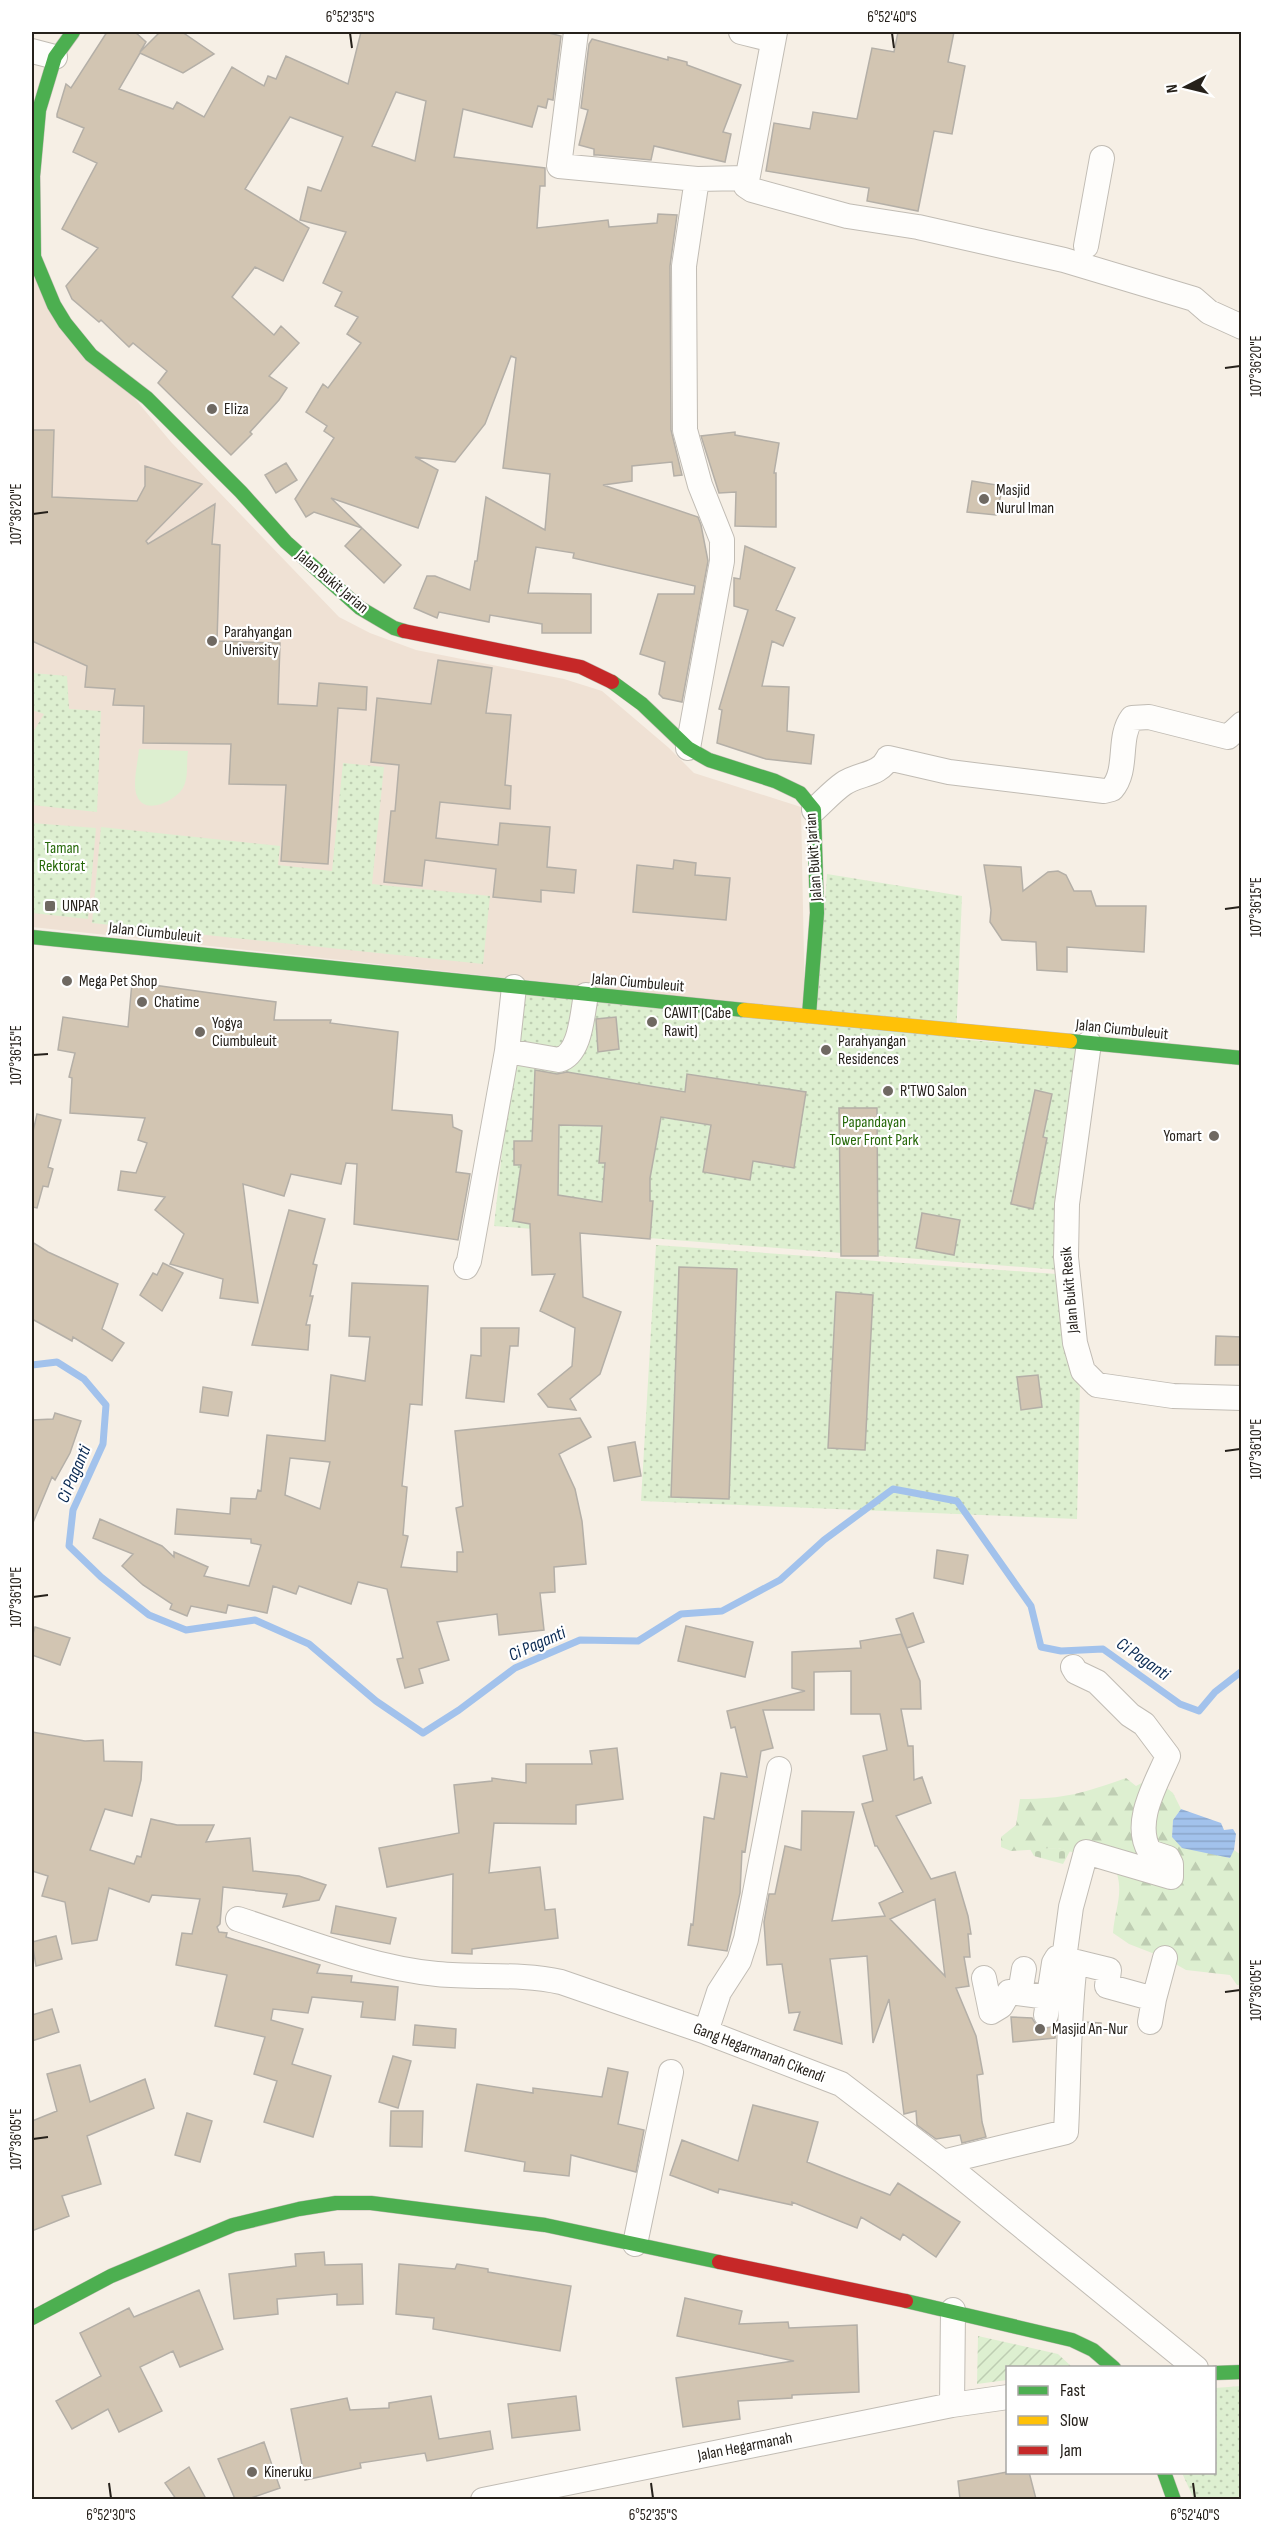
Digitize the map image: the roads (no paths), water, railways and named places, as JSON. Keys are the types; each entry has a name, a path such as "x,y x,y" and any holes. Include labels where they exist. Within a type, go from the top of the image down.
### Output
{"street":[{"name":"Jalan Bukit Jarian","path":"73,32 55,57 38,122 33,176 34,257 54,305 65,323 91,355 147,398 241,492 286,542 360,608 394,628 409,633 581,667 615,684 642,704 688,748 709,760 775,781 800,793 814,810 817,913 809,1015"},
{"path":"576,32 559,166 697,179 747,178"},
{"path":"741,32 774,36 747,178 746,186 752,190 847,216 918,227 1064,260 1194,299 1209,312 1242,327"},
{"path":"32,51 55,57"},
{"path":"1086,246 1102,158"},
{"path":"688,748 722,561 722,540 700,485 685,430 684,266 697,179"},
{"path":"814,810 843,783 857,776 877,771 884,766 888,758 950,772 1104,791 1112,789 1119,777 1127,725 1132,718 1149,717 1228,737 1242,724"},
{"name":"Jalan Ciumbuleuit","path":"32,937 586,995 1242,1058"},
{"path":"466,1267 469,1261 507,1051 514,987"},
{"path":"507,1051 559,1060 565,1058 574,1048 586,995"},
{"name":"Jalan Bukit Resik","path":"1089,1043 1067,1204 1066,1246 1075,1343 1083,1371 1096,1385 1173,1396 1242,1398"},
{"path":"943,2162 1066,2132 1071,2029 1071,1907 1086,1852 1171,1877 1171,1864 1168,1858 1150,1852 1144,1842 1145,1814 1149,1799 1168,1756 1144,1724 1130,1715 1097,1682 1076,1672 1073,1667"},
{"path":"706,2032 719,1992 739,1961 746,1939 779,1769"},
{"name":"Gang Hegarmanah Cikendi","path":"238,1919 371,1963 438,1974 538,1977 561,1982 706,2032 841,2084 943,2162 1195,2366"},
{"path":"984,1978 991,2012 1001,2006 1009,1992 1020,1993 1047,2006 1054,1963 1057,1958 1109,1970 1107,1986 1152,2011 1165,1958"},
{"path":"1020,1993 1024,1969"},
{"path":"635,2244 671,2072"},
{"path":"32,2318 111,2276 233,2225 299,2209 336,2203 371,2203 545,2225 953,2310 1072,2340 1093,2350 1113,2366"},
{"path":"952,2405 953,2310"},
{"path":"1216,2373 1242,2372"},
{"name":"Jalan Hegarmanah","path":"483,2499 952,2405 1006,2397"},
{"path":"1165,2474 1174,2499"}],"water":[{"path":"1181,1809 1221,1823 1224,1830 1233,1829 1236,1834 1234,1850 1230,1858 1182,1848 1172,1837 1173,1820"}],"waterway":[{"name":"Ci Paganti","path":"32,1365 57,1362 84,1379 106,1405 103,1444 73,1510 69,1546 101,1577 149,1615 186,1630 255,1620 309,1644 376,1701 423,1733 459,1710 515,1668 580,1640 638,1641 681,1614 722,1611 780,1580 824,1540 893,1489 957,1501 1031,1606 1041,1647 1061,1651 1103,1649 1180,1704 1199,1711 1215,1692 1242,1671"}],"place":[{"name":"Eliza","path":"212,409"},
{"name":"Masjid Nurul Iman","path":"984,499"},
{"name":"Parahyangan University","path":"212,641"},
{"name":"UNPAR","path":"50,906"},
{"name":"Mega Pet Shop","path":"67,981"},
{"name":"Chatime","path":"142,1002"},
{"name":"CAWIT (Cabe Rawit)","path":"652,1022"},
{"name":"Yogya Ciumbuleuit","path":"200,1032"},
{"name":"Parahyangan Residences","path":"826,1050"},
{"name":"R'TWO Salon","path":"888,1091"},
{"name":"Yomart","path":"1214,1136"},
{"name":"Masjid An-Nur","path":"1040,2029"},
{"name":"Kineruku","path":"252,2472"}],"park label":[{"name":"Taman Rektorat","path":"62,857"},
{"name":"Papandayan Tower Front Park","path":"874,1131"}]}
